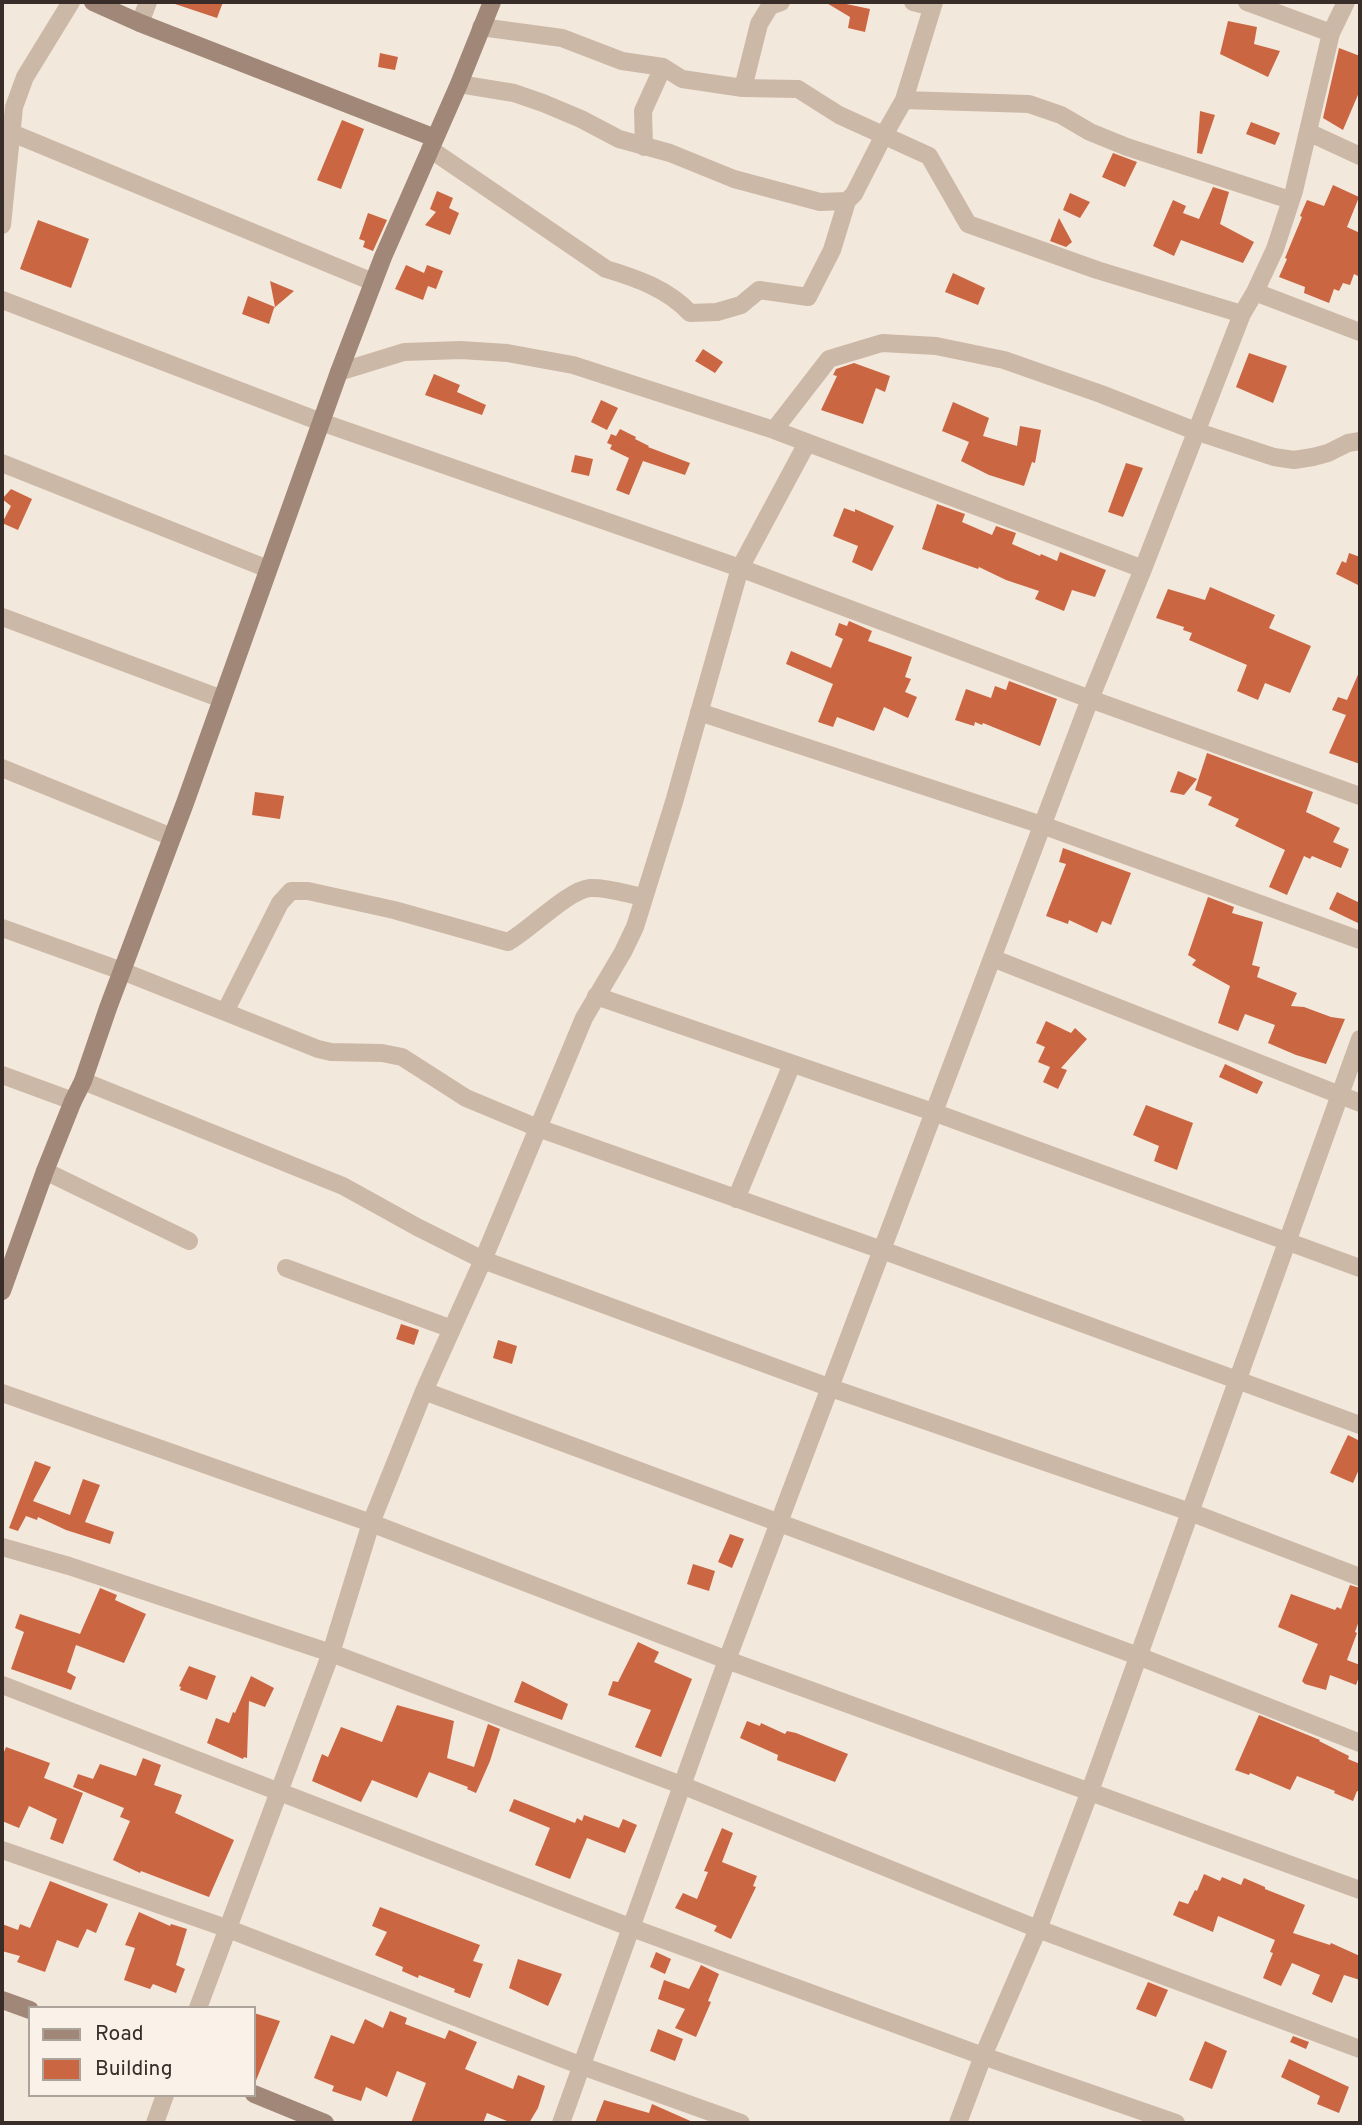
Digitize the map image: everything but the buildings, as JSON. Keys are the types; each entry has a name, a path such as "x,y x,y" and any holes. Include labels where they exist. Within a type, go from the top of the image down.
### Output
{"main road":[{"path":"93,2 433,143"},
{"path":"2,1291 8,1253 83,1081 373,282 492,2"},
{"path":"2,2000 28,2009"},
{"path":"256,2095 325,2123"}],"street":[{"path":"2,225 14,107 25,76 71,2"},
{"path":"140,23 148,2"},
{"path":"433,143 606,269 635,278 676,298 690,313 717,312 741,304 759,289 808,297 832,250 847,201 854,194 904,100 933,4 913,2"},
{"path":"1247,2 1331,33"},
{"path":"561,2123 727,1660 1090,699 1198,432 1242,314 1275,249 1294,191 1331,33 1346,2"},
{"path":"743,88 759,24 772,3"},
{"path":"481,27 562,38 622,61 663,67 682,79 743,88 798,89 839,116 929,156 968,224 1097,270 1242,314"},
{"path":"644,148 643,111 663,67"},
{"path":"459,84 514,93 543,103 619,139 670,153 734,179 820,202 847,201"},
{"path":"904,100 1029,104 1061,115 1090,132 1126,147 1290,200"},
{"path":"1308,132 1360,156"},
{"path":"12,133 373,282"},
{"path":"1255,292 1360,332"},
{"path":"2,300 321,422 740,568 1090,699 1360,796"},
{"path":"774,430 829,359 882,343 936,346 1004,360 1198,432 1274,457 1294,460 1328,453 1348,443 1360,441"},
{"path":"339,372 404,352 461,349 573,365 774,430 1143,569"},
{"path":"199,2006 331,1653 371,1524 424,1391 483,1260 584,1018 635,927 674,802 740,568 807,443"},
{"path":"2,463 268,569"},
{"path":"2,617 222,699"},
{"path":"699,712 1042,825 1360,940"},
{"path":"2,768 172,837"},
{"path":"225,1012 280,903 291,891 309,891 394,910 508,942 573,895 587,888 644,897"},
{"path":"2,928 122,971 318,1049 402,1057 466,1098 538,1128 882,1250 1360,1426"},
{"path":"992,958 1360,1103"},
{"path":"596,996 933,1112 1360,1268"},
{"path":"958,2123 983,2056 1038,1929 1090,1791 1360,1039"},
{"path":"736,1199 792,1064"},
{"path":"2,1075 73,1101"},
{"path":"83,1081 343,1186 483,1260 831,1388 1190,1512 1360,1577"},
{"path":"45,1171 189,1241"},
{"path":"286,1268 452,1329"},
{"path":"424,1391 1138,1656 1360,1742"},
{"path":"2,1393 371,1524 727,1660 1360,1890"},
{"path":"2,1547 69,1566 331,1653 684,1786 1038,1929 1360,2049"},
{"path":"2,1685 632,1928 1176,2123"},
{"path":"2,1850 226,1928 582,2066 741,2123"},
{"path":"155,2123 165,2097"}]}
